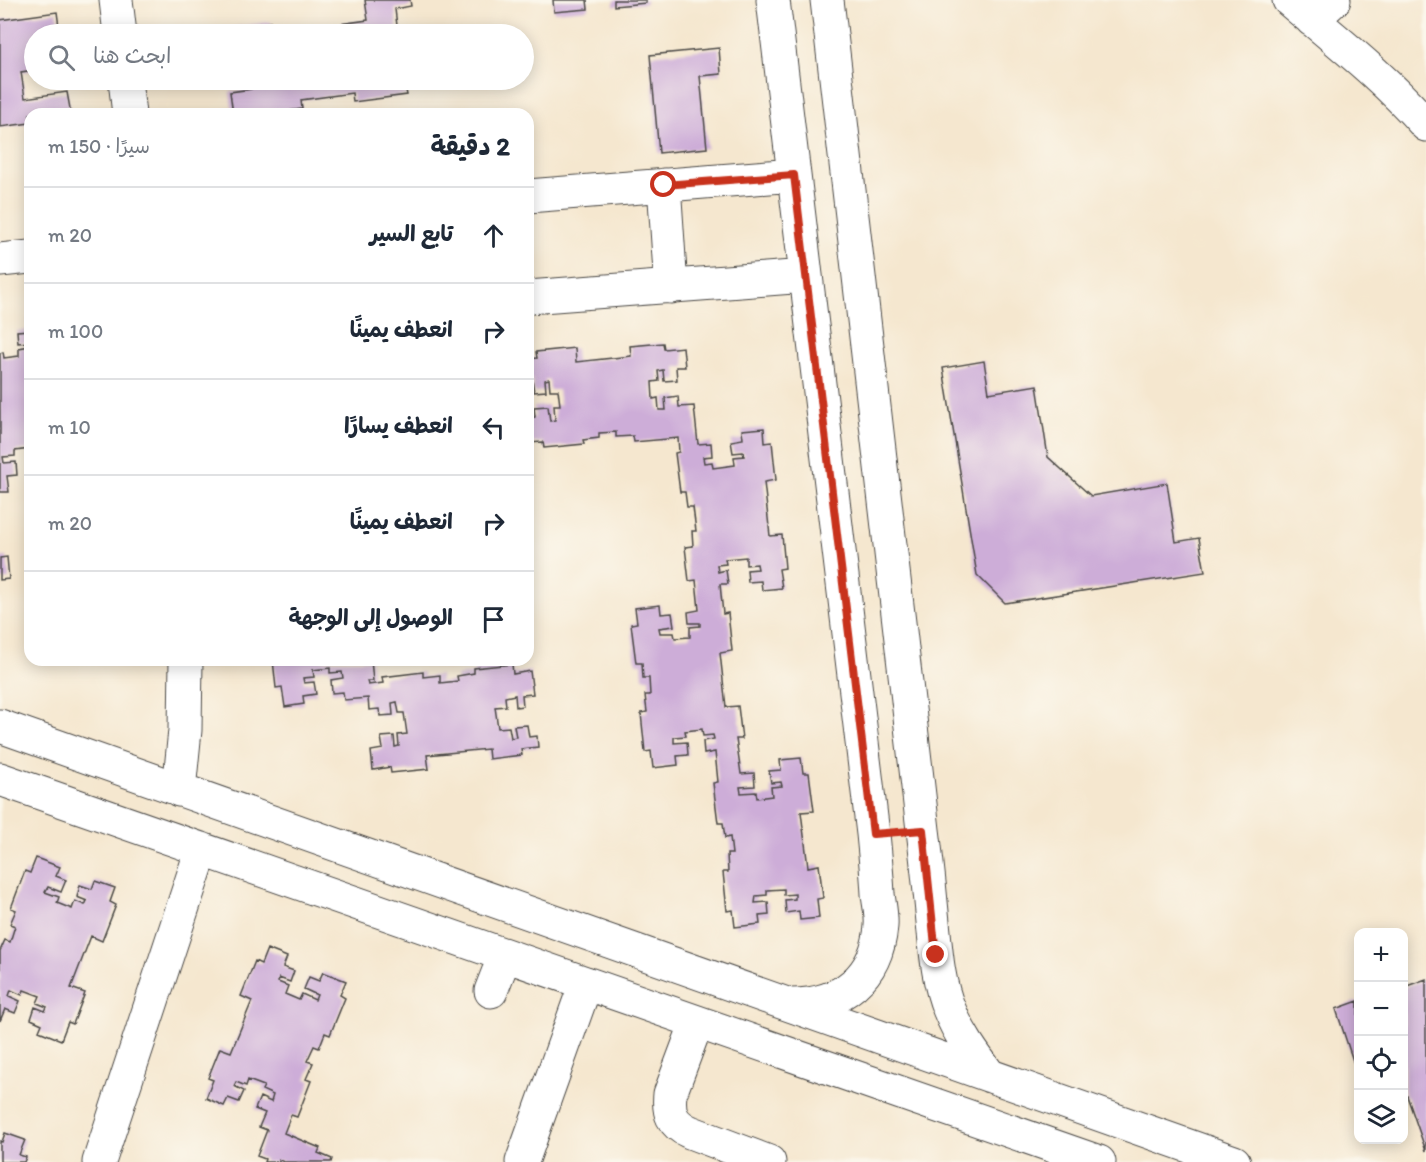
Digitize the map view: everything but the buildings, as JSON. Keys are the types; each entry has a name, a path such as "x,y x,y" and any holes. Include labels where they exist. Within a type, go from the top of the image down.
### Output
{"street":[{"path":"116,0 119,24"},
{"path":"773,0 873,834 881,923 874,958 865,973 849,989 831,999 810,1005 788,1006"},
{"path":"827,0 940,981 959,1032 990,1076"},
{"path":"1312,7 1426,125"},
{"path":"126,90 128,108"},
{"path":"534,196 794,175"},
{"path":"664,185 671,287"},
{"path":"0,260 24,258"},
{"path":"534,297 806,276"},
{"path":"179,790 185,730 186,666"},
{"path":"0,726 1234,1162"},
{"path":"0,778 1097,1162"},
{"path":"873,834 923,830"},
{"path":"99,1162 202,849"},
{"path":"491,991 505,955"},
{"path":"522,1162 586,983"},
{"path":"697,1022 670,1094 671,1117 679,1127 769,1162"}],"route":[{"path":"664,185 794,175 873,834 923,830 936,955"}]}
